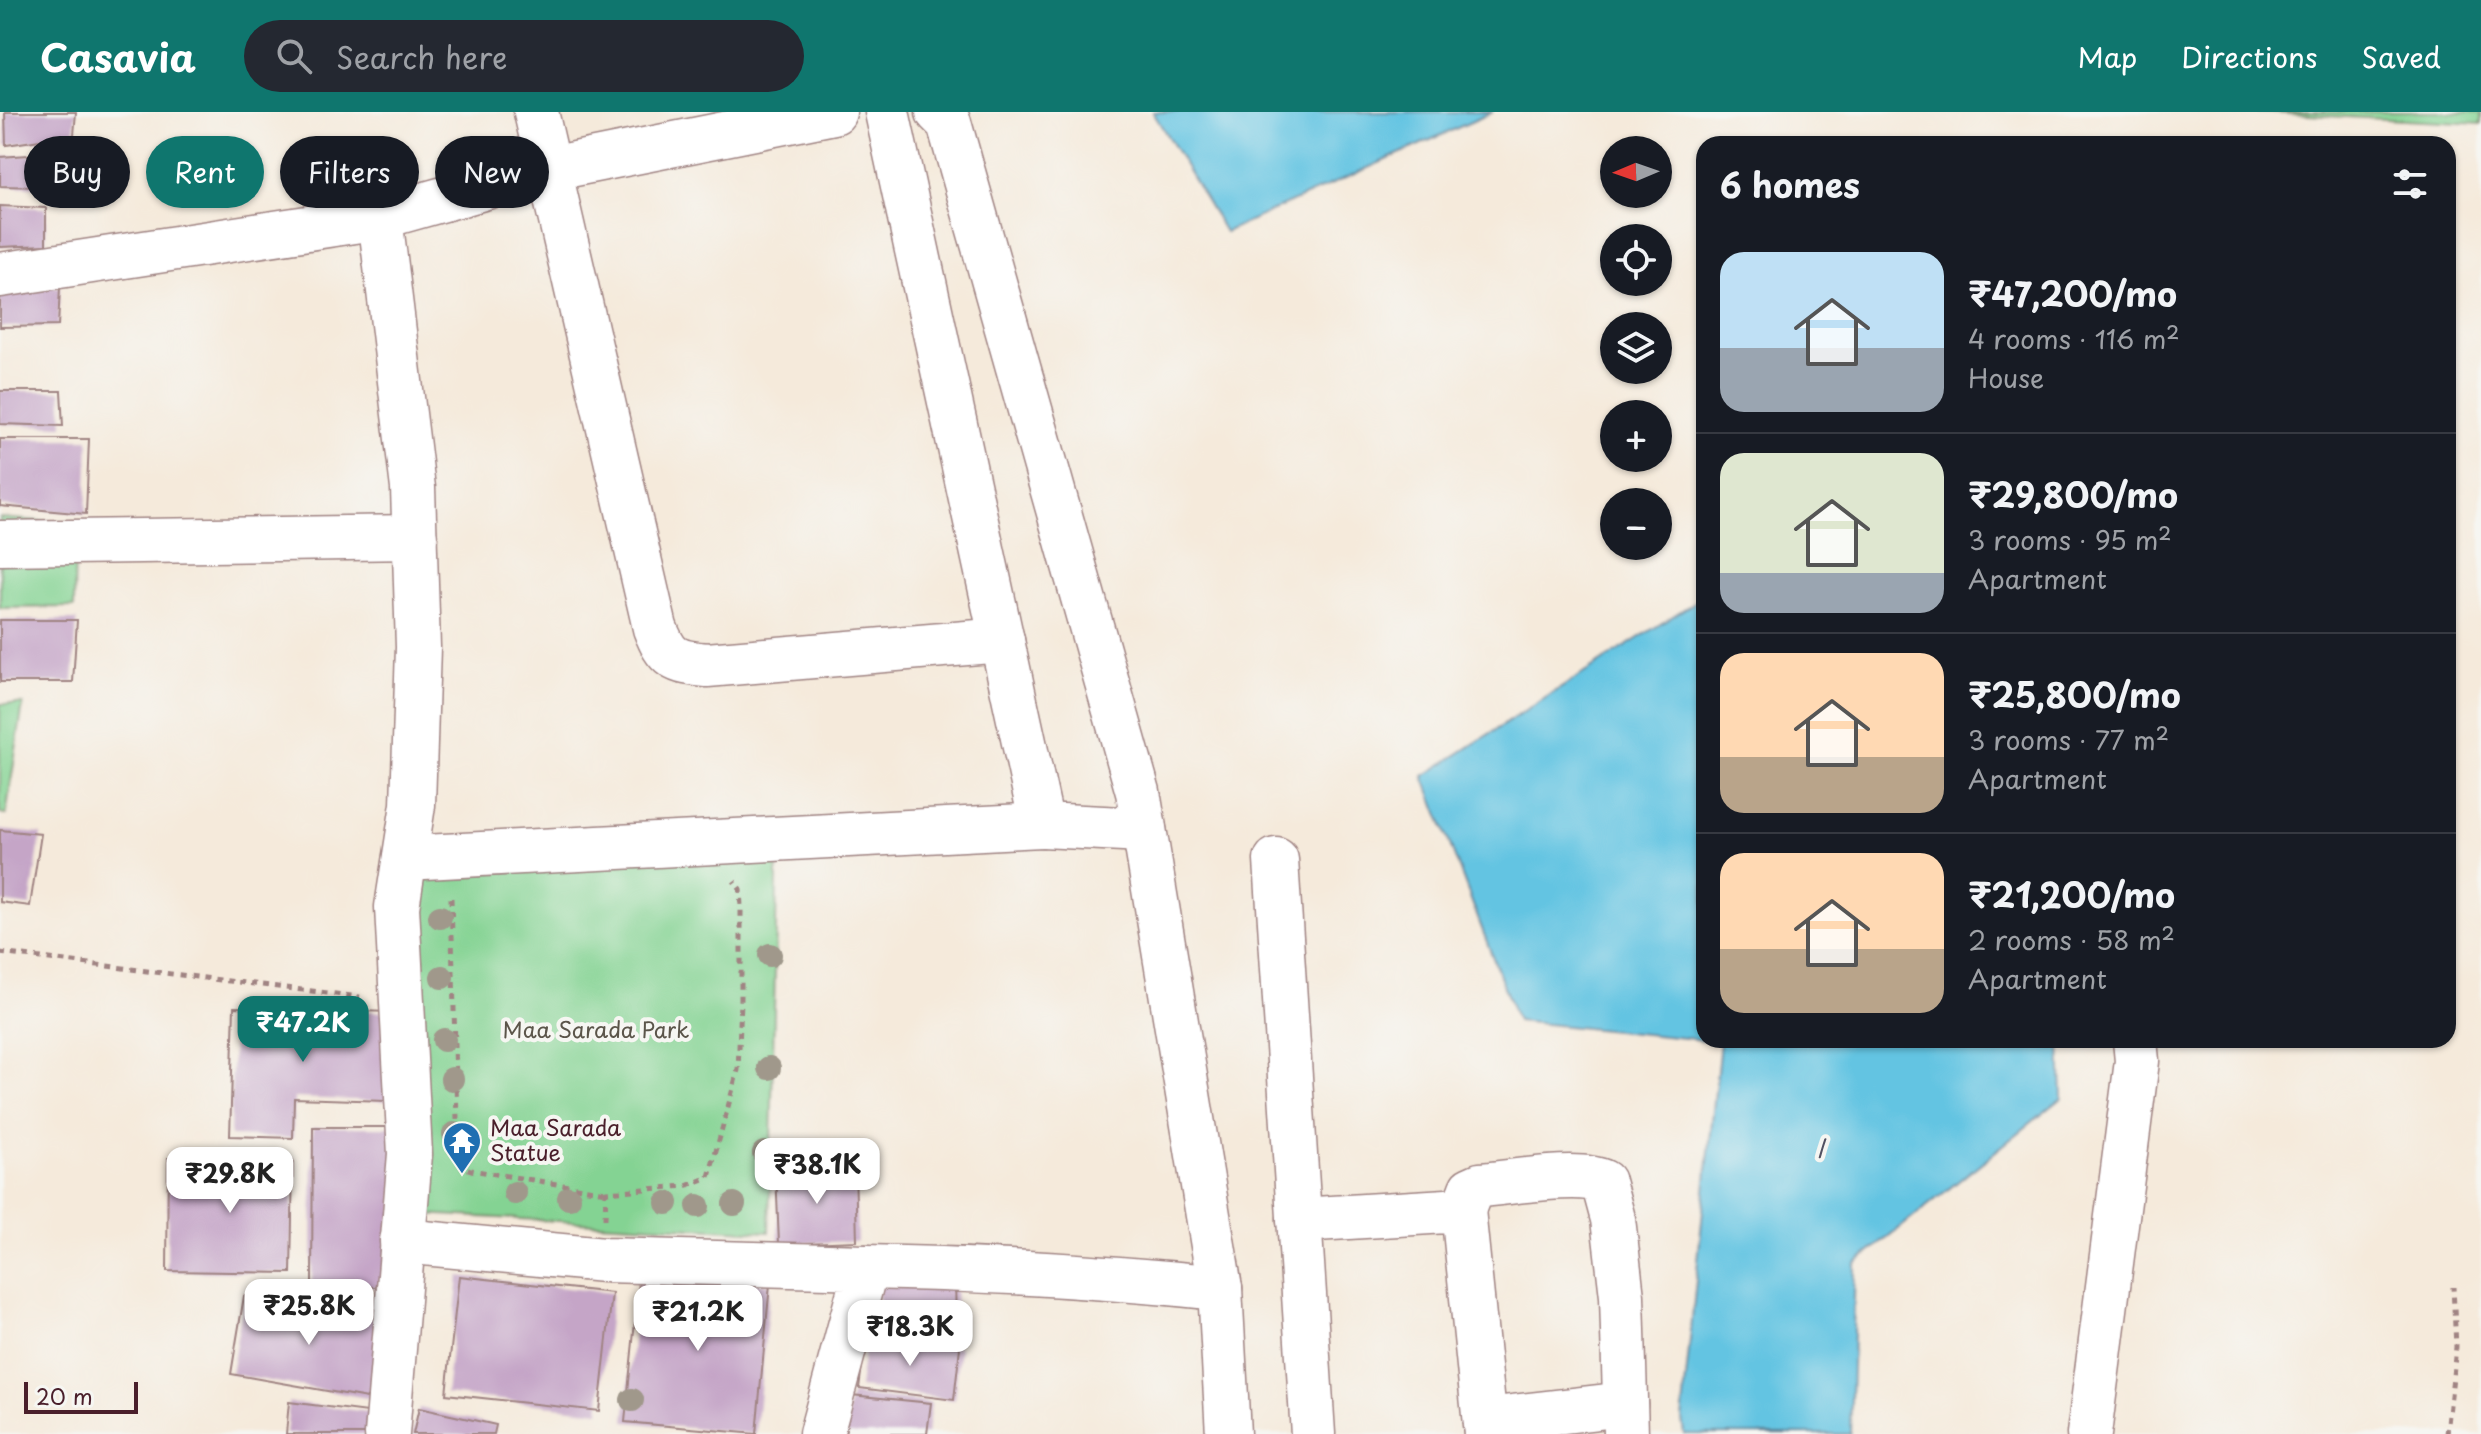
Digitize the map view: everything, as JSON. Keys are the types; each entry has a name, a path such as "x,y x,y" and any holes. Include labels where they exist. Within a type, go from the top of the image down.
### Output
{"street":[{"path":"536,112 655,628 664,650 672,658 685,663 707,665 1002,640"},
{"path":"0,275 380,217 550,169 834,112"},
{"path":"887,112 1042,825"},
{"path":"938,112 949,123 954,138 1138,792 1220,1288 1228,1434"},
{"path":"380,217 413,488 418,647 413,789 397,907 410,1154 387,1434"},
{"path":"0,543 415,537"},
{"path":"405,858 1042,825 1144,830"},
{"path":"1276,860 1313,1434"},
{"path":"2089,1434 2137,1061 2136,1048"},
{"path":"1571,1177 1595,1178 1603,1182 1613,1219 1622,1296 1626,1419 1486,1427 1463,1210 1471,1189 1480,1185 1571,1177"},
{"path":"1299,1220 1463,1210"},
{"path":"402,1241 604,1260 982,1269 1220,1288"},
{"path":"821,1434 866,1267"}],"path":[{"path":"451,889 458,1157 462,1167 606,1192 686,1186 709,1177 738,1070 740,889 733,879 726,877"},
{"path":"0,953 402,1002"},
{"path":"604,1260 606,1192"},
{"path":"2447,1434 2456,1347 2453,1287"}],"green space":[{"path":"2250,112 2481,112 2481,124"},
{"path":"0,518 75,524 74,607 0,608"},
{"path":"0,704 23,704 6,815 0,814"},
{"name":"Maa Sarada Park","path":"778,836 769,1232 421,1214 417,846"}],"water":[{"path":"1153,112 1493,112 1225,232"},
{"path":"1696,601 1696,1039 1517,1021 1424,776"},
{"name":"l","path":"1719,1048 2060,1048 2062,1098 1855,1264 1850,1434 1684,1434 1682,1419"}],"building":[{"path":"5,112 76,112 74,135 24,136 24,142 6,145"},
{"path":"24,155 24,187 0,186 0,157"},
{"path":"0,206 46,208 46,245 0,247"},
{"path":"0,284 60,287 58,326 0,327"},
{"path":"0,391 61,391 63,426 0,424"},
{"path":"0,439 89,439 86,514 0,506"},
{"path":"0,620 77,620 73,682 0,682"},
{"path":"0,830 41,834 30,906 0,902"},
{"path":"234,1007 390,1012 387,1101 294,1098 293,1138 230,1136"},
{"path":"313,1127 396,1127 392,1288 312,1284"},
{"path":"168,1158 293,1160 291,1273 167,1271"},
{"path":"855,1169 857,1241 779,1244 776,1171"},
{"path":"640,1271 770,1284 756,1434 625,1422"},
{"path":"459,1276 612,1293 599,1411 446,1394"},
{"path":"878,1277 955,1277 956,1326 879,1327"},
{"path":"244,1296 386,1320 373,1399 231,1374"},
{"path":"866,1335 960,1347 954,1400 859,1388"},
{"path":"851,1395 931,1403 927,1434 845,1434"},
{"path":"289,1402 376,1413 373,1434 286,1434"},
{"path":"419,1408 496,1425 494,1434 413,1434"}],"place":[{"name":"Maa Sarada Statue","path":"462,1175"}]}
